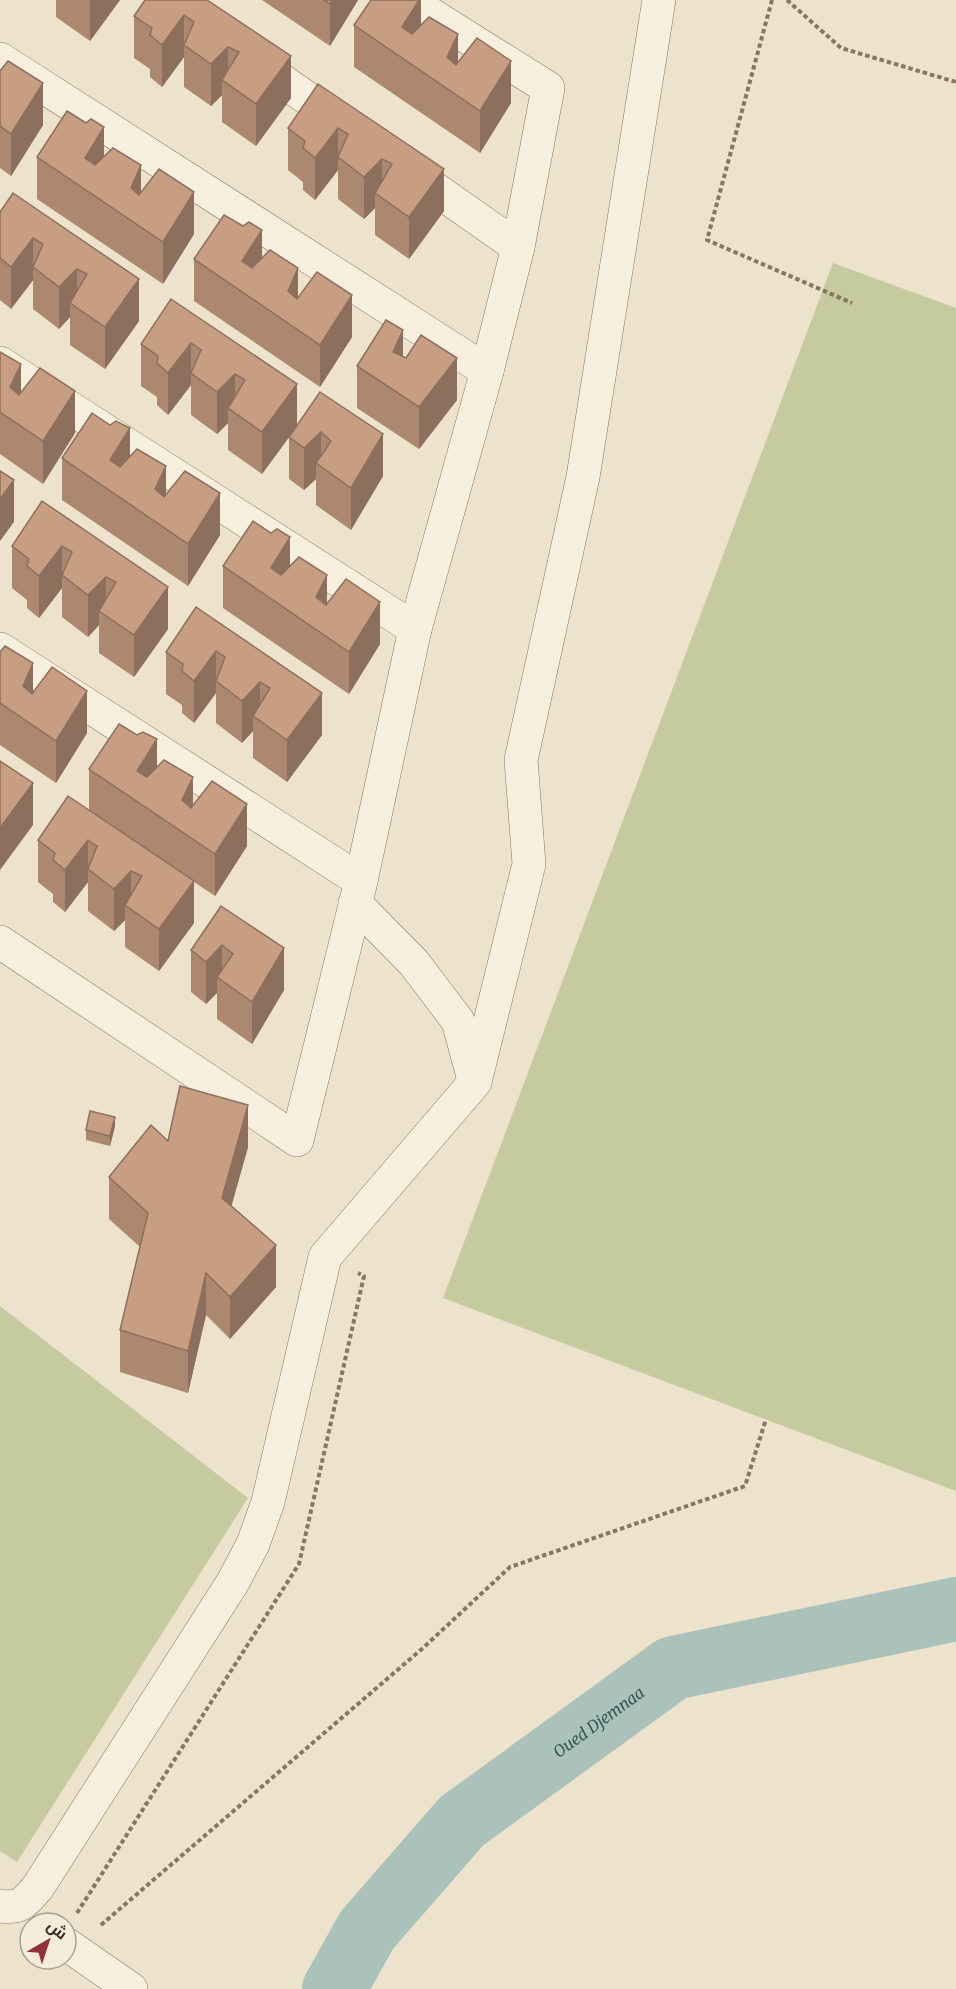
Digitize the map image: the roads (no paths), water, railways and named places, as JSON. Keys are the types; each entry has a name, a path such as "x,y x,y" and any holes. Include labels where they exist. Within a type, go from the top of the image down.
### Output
{"street":[{"path":"0,942 297,1140 358,892 415,629 487,371 518,247 548,88 408,0"},
{"path":"13,1912 38,1887 233,1582 253,1544 268,1502 325,1257 475,1082 529,864 520,760 583,477 659,0"},
{"path":"226,41 518,247"},
{"path":"0,59 487,371"},
{"path":"0,363 415,629"},
{"path":"0,649 358,892 458,1021 475,1082"},
{"path":"78,1953 131,1989"}],"waterway":[{"name":"Oued Djemnaa","path":"334,1989 367,1930 462,1821 673,1668 956,1609"}]}
